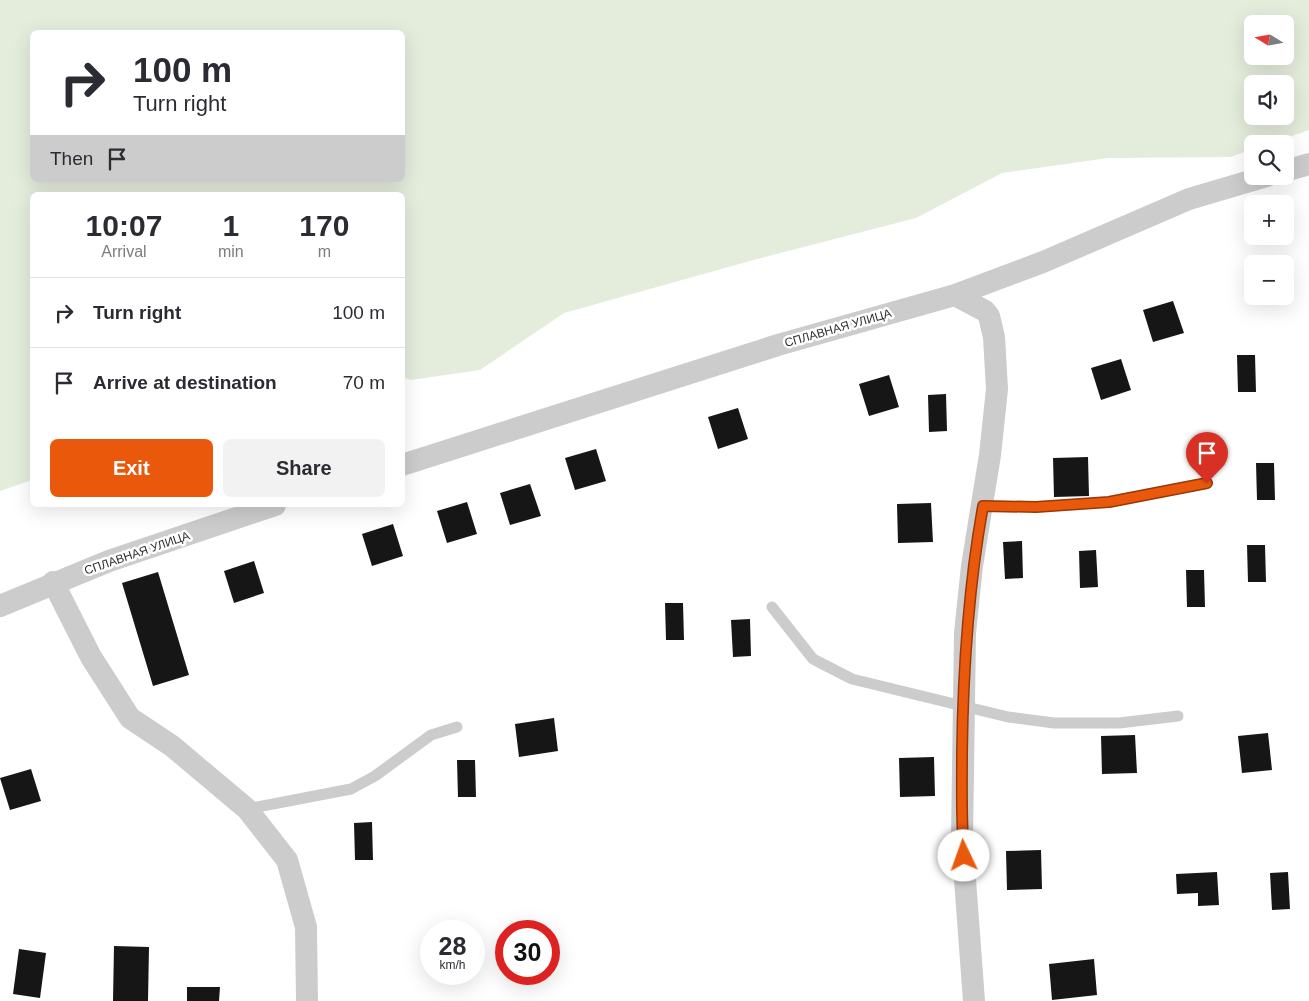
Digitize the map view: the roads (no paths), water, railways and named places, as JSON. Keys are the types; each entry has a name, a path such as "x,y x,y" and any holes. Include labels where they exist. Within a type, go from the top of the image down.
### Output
{"street":[{"path":"1294,168 1309,164"},
{"name":"СПЛАВНАЯ УЛИЦА","path":"405,464 778,345 955,295 1043,262 1189,199 1244,183"},
{"path":"955,295 985,311 992,322 997,389 983,506 972,566 966,624 962,839 974,1001"},
{"name":"СПЛАВНАЯ УЛИЦА","path":"0,606 53,582 109,561 269,507"},
{"path":"53,582 91,657 130,718 172,746 247,809 287,860 306,927 308,1001"}],"lane":[{"path":"983,506 1036,507 1109,502 1207,483"},
{"path":"772,607 813,659 852,679 1008,717 1054,724 1118,723 1178,716"},
{"path":"247,809 351,789 375,776 431,735 457,727"}]}
